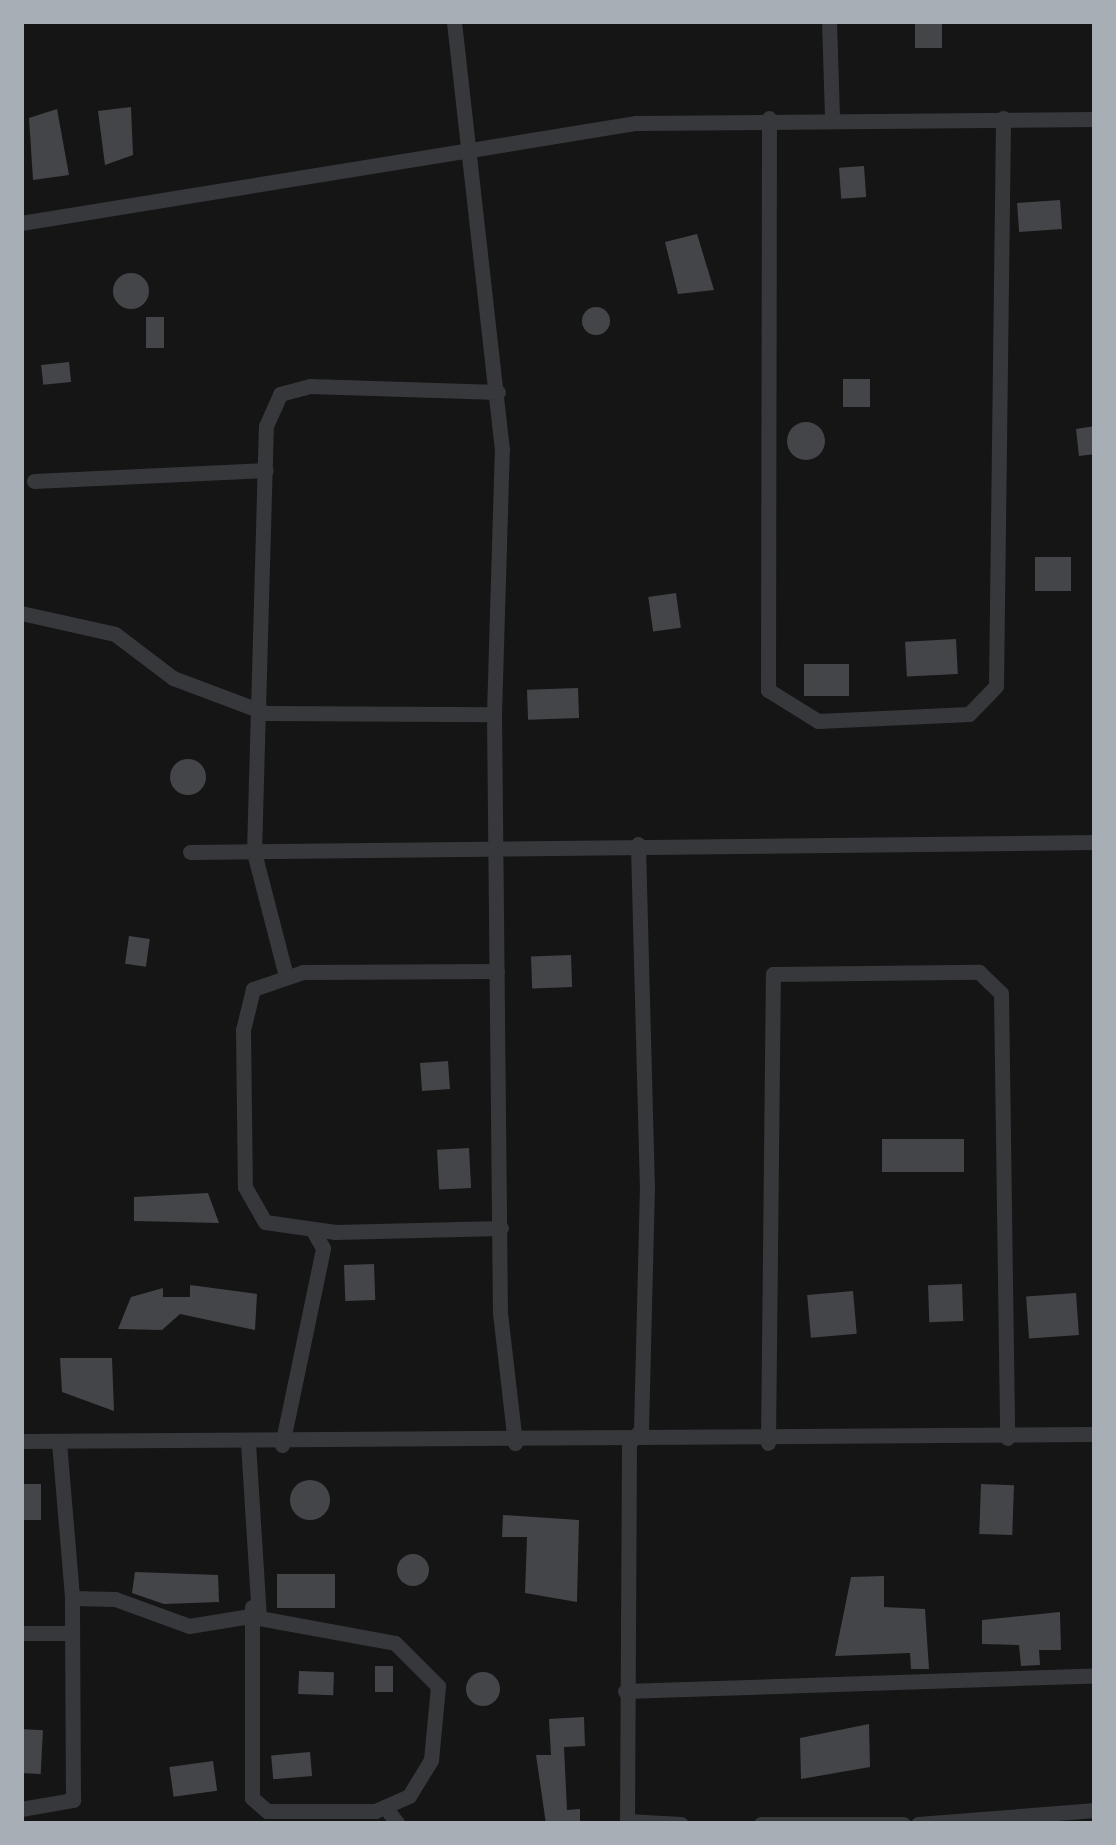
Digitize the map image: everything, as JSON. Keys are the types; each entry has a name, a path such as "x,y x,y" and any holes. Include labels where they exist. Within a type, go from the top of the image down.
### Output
{"street":[{"path":"454,21 498,392 494,845 501,1228 515,1443"},
{"path":"829,21 832,116"},
{"path":"769,118 768,690 818,721 969,714 996,686 1003,118"},
{"path":"21,223 471,148 769,118 1095,119"},
{"path":"286,976 254,852 266,712 266,470 280,394 498,392"},
{"path":"34,481 266,470"},
{"path":"21,614 115,634 173,678 266,712 494,714"},
{"path":"190,852 494,845 1095,842"},
{"path":"638,844 647,1190 641,1430 629,1443 627,1822 681,1824"},
{"path":"497,971 286,976 253,989 245,1008 244,1186 254,1216 312,1228 501,1228"},
{"path":"768,1443 773,974 979,972 1001,993 1007,1438"},
{"path":"281,1445 323,1248 312,1228"},
{"path":"21,1441 768,1443 1095,1434"},
{"path":"21,1809 73,1800 72,1598 59,1442"},
{"path":"72,1598 115,1598 189,1626 250,1611 260,1618 395,1643 438,1686 431,1760 409,1796 385,1807 267,1810 252,1798 250,1611 248,1443"},
{"path":"21,1633 70,1633"},
{"path":"625,1691 1095,1675"},
{"path":"385,1807 398,1824"},
{"path":"917,1824 1095,1810"},
{"path":"760,1824 903,1824"}],"building":[{"path":"915,21 942,21 942,48 915,48"},
{"path":"131,107 133,155 105,165 98,111"},
{"path":"57,109 69,175 33,180 29,118"},
{"path":"864,166 866,197 841,199 839,168"},
{"path":"1060,200 1062,229 1019,232 1017,203"},
{"path":"697,234 714,290 678,294 665,242"},
{"path":"131,273 144,278 149,291 144,304 131,309 118,304 113,291 118,278"},
{"path":"596,307 606,311 610,321 606,331 596,335 586,331 582,321 586,311"},
{"path":"146,317 164,317 164,348 146,348"},
{"path":"69,362 71,382 43,385 41,365"},
{"path":"843,379 870,379 870,407 843,407"},
{"path":"806,422 820,427 825,441 820,455 806,460 792,455 787,441 792,427"},
{"path":"1095,426 1095,454 1079,456 1076,429"},
{"path":"1035,557 1071,557 1071,591 1035,591"},
{"path":"676,593 681,628 653,632 648,597"},
{"path":"956,639 958,674 907,677 905,642"},
{"path":"804,664 849,664 849,696 804,696"},
{"path":"578,688 579,718 528,720 527,690"},
{"path":"188,759 201,764 206,777 201,790 188,795 175,790 170,777 175,764"},
{"path":"129,936 150,939 146,967 125,964"},
{"path":"571,955 572,987 532,988 531,956"},
{"path":"448,1061 450,1089 422,1091 420,1063"},
{"path":"882,1139 964,1139 964,1172 882,1172"},
{"path":"469,1148 471,1188 439,1190 437,1150"},
{"path":"208,1193 219,1223 134,1221 134,1197"},
{"path":"374,1264 375,1300 345,1301 344,1265"},
{"path":"962,1284 963,1321 929,1322 928,1285"},
{"path":"190,1285 257,1294 255,1330 180,1314 162,1330 118,1329 131,1297 163,1288 163,1297 190,1297"},
{"path":"853,1291 857,1334 811,1338 807,1295"},
{"path":"1076,1293 1079,1335 1029,1338 1026,1296"},
{"path":"60,1358 112,1358 114,1411 62,1392"},
{"path":"310,1480 324,1486 330,1500 324,1514 310,1520 296,1514 290,1500 296,1486"},
{"path":"21,1484 41,1484 41,1520 21,1520"},
{"path":"981,1484 1014,1485 1012,1535 979,1534"},
{"path":"503,1515 579,1520 577,1602 525,1593 527,1537 502,1537"},
{"path":"413,1554 424,1559 429,1570 424,1581 413,1586 402,1581 397,1570 402,1559"},
{"path":"135,1572 218,1575 219,1602 164,1604 132,1593"},
{"path":"277,1574 335,1574 335,1608 277,1608"},
{"path":"884,1576 884,1607 925,1609 929,1669 911,1669 910,1653 835,1656 851,1577"},
{"path":"1060,1612 1061,1650 1039,1650 1040,1665 1021,1666 1019,1645 982,1644 982,1620"},
{"path":"375,1666 393,1666 393,1692 375,1692"},
{"path":"299,1671 334,1672 333,1695 298,1694"},
{"path":"483,1672 495,1677 500,1689 495,1701 483,1706 471,1701 466,1689 471,1677"},
{"path":"584,1717 585,1746 564,1747 567,1810 580,1809 580,1824 546,1824 536,1755 551,1755 549,1719"},
{"path":"869,1724 870,1767 801,1779 800,1738"},
{"path":"21,1729 43,1730 41,1774 21,1773"},
{"path":"310,1752 312,1776 273,1779 271,1755"},
{"path":"213,1761 217,1791 174,1797 169,1767"}]}
